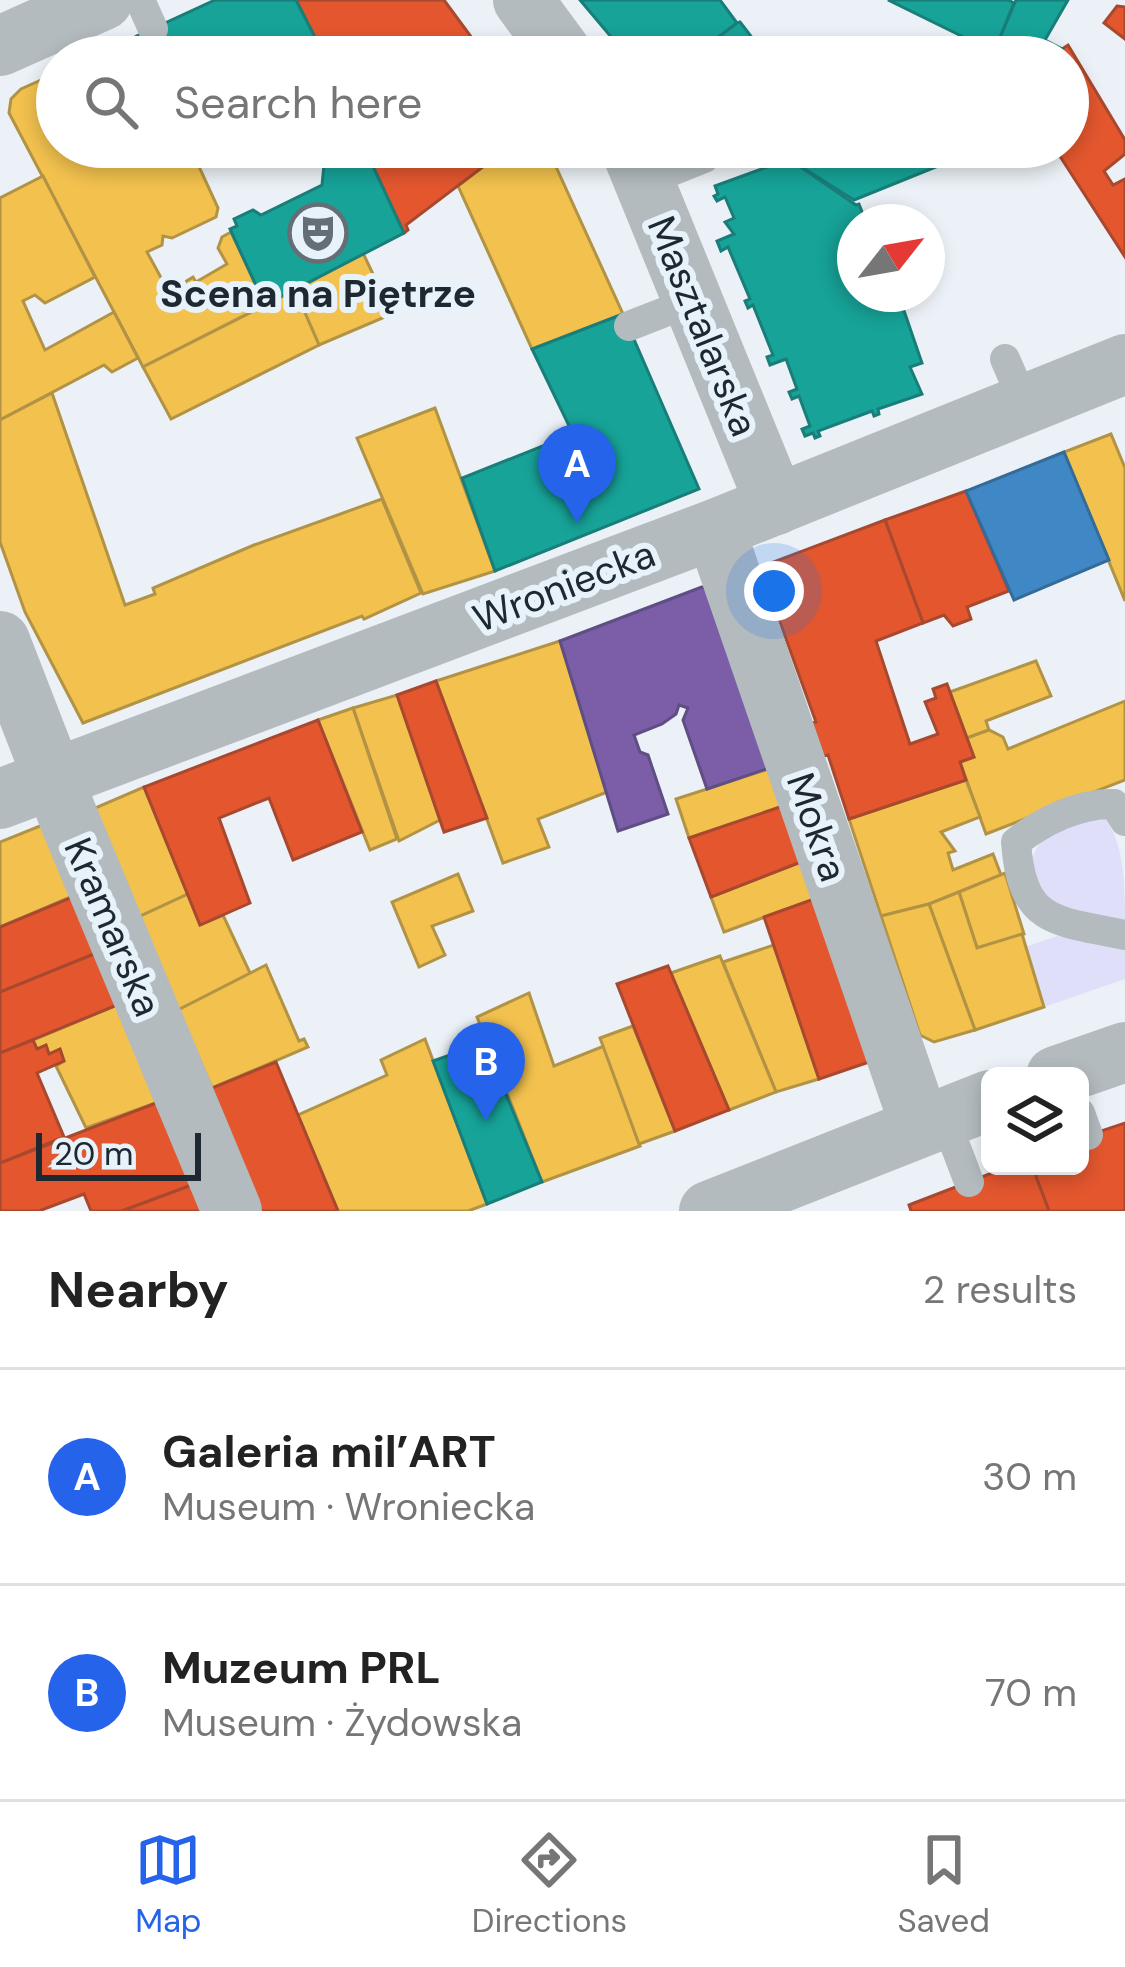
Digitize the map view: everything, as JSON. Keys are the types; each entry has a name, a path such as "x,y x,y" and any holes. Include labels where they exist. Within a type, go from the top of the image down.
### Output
{"street":[{"path":"524,0 550,36"},
{"path":"40,36 128,14"},
{"path":"0,46 36,37"},
{"name":"Masztalarska","path":"639,168 776,505"},
{"name":"Wroniecka","path":"27,789 776,505 1015,382 1125,364"},
{"name":"Mokra","path":"715,530 951,1114"},
{"name":"Kramarska","path":"0,640 27,789 232,1211"},
{"path":"1089,1081 1125,1052"},
{"path":"709,1211 951,1114"}],"lane":[{"path":"128,14 140,0"},
{"path":"628,326 693,301"},
{"path":"1125,821 1114,804 1094,804 1038,825 1016,842 1018,870 1029,899 1050,919 1125,934"},
{"path":"951,1114 969,1182"}],"shaded area":[{"path":"1099,813 1119,848 1125,922 1060,907 1045,895 1036,878 1033,864 1041,842"},
{"path":"1057,936 1125,947 1125,979 1044,1007 1025,947"}],"building: Homes":[{"path":"36,82 36,164 9,113 11,99"},
{"path":"38,168 200,168 218,208 216,217 172,238 163,236 162,245 147,252 171,296 193,277 196,282 227,264 218,248 222,237 231,232 265,305 143,367"},
{"path":"482,168 557,168 623,314 532,349 458,186"},
{"path":"43,176 95,277 45,303 35,295 23,301 45,350 114,312 138,358 112,372 104,365 0,420 0,198"},
{"path":"363,253 392,314 319,345 295,290"},
{"path":"295,290 319,345 171,419 143,367"},
{"path":"52,393 125,605 155,594 153,588 254,545 382,499 421,593 364,619 83,723 25,612 0,542 0,420"},
{"path":"435,408 495,571 423,594 357,438"},
{"path":"1111,434 1125,468 1125,601 1064,452"},
{"path":"560,641 607,792 538,819 549,847 503,863 436,681"},
{"path":"1036,661 1051,696 986,721 989,730 967,738 950,692"},
{"path":"397,695 440,820 399,841 353,708"},
{"path":"1125,701 1125,780 986,834 960,762 974,757 967,738 989,730 1003,737 1008,749"},
{"path":"353,708 397,839 370,850 318,720"},
{"path":"778,766 789,804 689,838 676,799"},
{"path":"966,780 980,817 941,832 955,851 948,853 953,870 993,854 1001,875 929,904 881,916 849,819"},
{"path":"144,787 188,894 132,920 95,808"},
{"path":"45,824 73,896 0,927 0,842"},
{"path":"806,860 817,898 724,932 711,897"},
{"path":"1005,873 1024,934 977,948 959,892"},
{"path":"458,874 473,911 432,926 445,955 419,967 392,902"},
{"path":"959,892 977,948 1022,934 1044,1007 975,1030 929,904"},
{"path":"188,894 200,925 223,915 251,975 178,1010 132,920"},
{"path":"929,904 975,1030 934,1042 920,1035 881,916"},
{"path":"774,945 819,1079 776,1092 723,962"},
{"path":"720,956 776,1092 729,1110 671,973"},
{"path":"266,965 299,1041 304,1039 308,1047 212,1088 178,1010"},
{"path":"529,993 554,1066 604,1046 640,1146 542,1182 477,1017"},
{"path":"122,1003 164,1100 86,1128 56,1066 64,1061 60,1049 49,1054 46,1045 37,1049 33,1040"},
{"path":"633,1026 675,1131 639,1144 600,1038"},
{"path":"425,1039 487,1204 468,1211 338,1211 298,1115 387,1075 381,1060"}],"building: Shops":[{"path":"296,0 444,0 471,36 314,36"},
{"path":"1117,6 1125,7 1125,39 1104,23"},
{"path":"1089,80 1125,140 1125,154 1104,171 1113,185 1125,179 1125,257 1068,168 1089,168"},
{"path":"374,168 481,168 406,225 404,233"},
{"path":"966,491 1009,591 967,607 971,619 953,626 944,615 923,623 885,520"},
{"path":"885,520 923,623 876,641 910,744 938,734 925,702 936,698 933,689 947,684 974,757 960,762 966,780 849,819 760,567"},
{"path":"436,681 487,818 444,832 397,695"},
{"path":"318,720 362,832 293,860 269,798 219,818 250,903 200,925 144,787"},
{"path":"789,804 806,860 711,897 689,838"},
{"path":"75,896 99,952 0,992 0,927"},
{"path":"817,898 872,1061 819,1079 764,917"},
{"path":"99,952 122,1003 0,1053 0,992"},
{"path":"668,966 729,1110 675,1131 617,984"},
{"path":"33,1040 37,1049 46,1045 49,1054 60,1049 64,1061 37,1073 64,1137 0,1163 0,1053"},
{"path":"276,1062 338,1211 261,1211 212,1088"},
{"path":"164,1100 200,1182 122,1211 91,1211 84,1194 39,1211 0,1211 0,1163"},
{"path":"1125,1123 1125,1211 1049,1211 1035,1175 1089,1175 1089,1135"},
{"path":"987,1175 1035,1175 1049,1211 911,1211 909,1205"},
{"path":"200,1182 211,1211 122,1211"}],"building: Offices":[{"path":"702,587 714,593 775,766 707,789 683,720 688,708 679,705 676,714 662,724 634,735 640,752 648,755 668,814 618,831 560,641"}],"building: Schools":[{"path":"1064,452 1109,560 1014,600 966,491"}],"building: Public":[{"path":"215,0 296,0 314,36 137,36"},
{"path":"580,0 720,0 737,23 720,36 610,36"},
{"path":"888,0 1014,3 1001,36 961,36"},
{"path":"1016,0 1068,0 1047,36 1001,36"},
{"path":"737,23 751,36 720,36"},
{"path":"324,168 374,168 404,233 265,305 230,229 237,226 234,219 253,210 261,215 322,185"},
{"path":"764,168 802,168 855,204 837,204 837,312 904,312 922,363 910,367 922,394 878,409 874,416 872,411 818,431 820,436 815,438 813,433 805,436 802,429 810,426 799,396 792,399 789,392 797,389 786,359 770,365 767,357 773,355 753,305 748,308 745,301 750,299 728,247 721,251 717,241 734,234 725,222 734,218 725,197 717,201 714,196 718,194 715,186"},
{"path":"803,168 933,168 854,200"},
{"path":"623,314 699,489 495,571 462,478 573,434 532,349"},
{"path":"485,1043 542,1182 487,1204 433,1061"}],"place":[{"name":"Scena na Piętrze","path":"318,233"},
{"name":"Galeria mil’ART","path":"577,523"},
{"name":"Muzeum PRL","path":"486,1121"}]}
